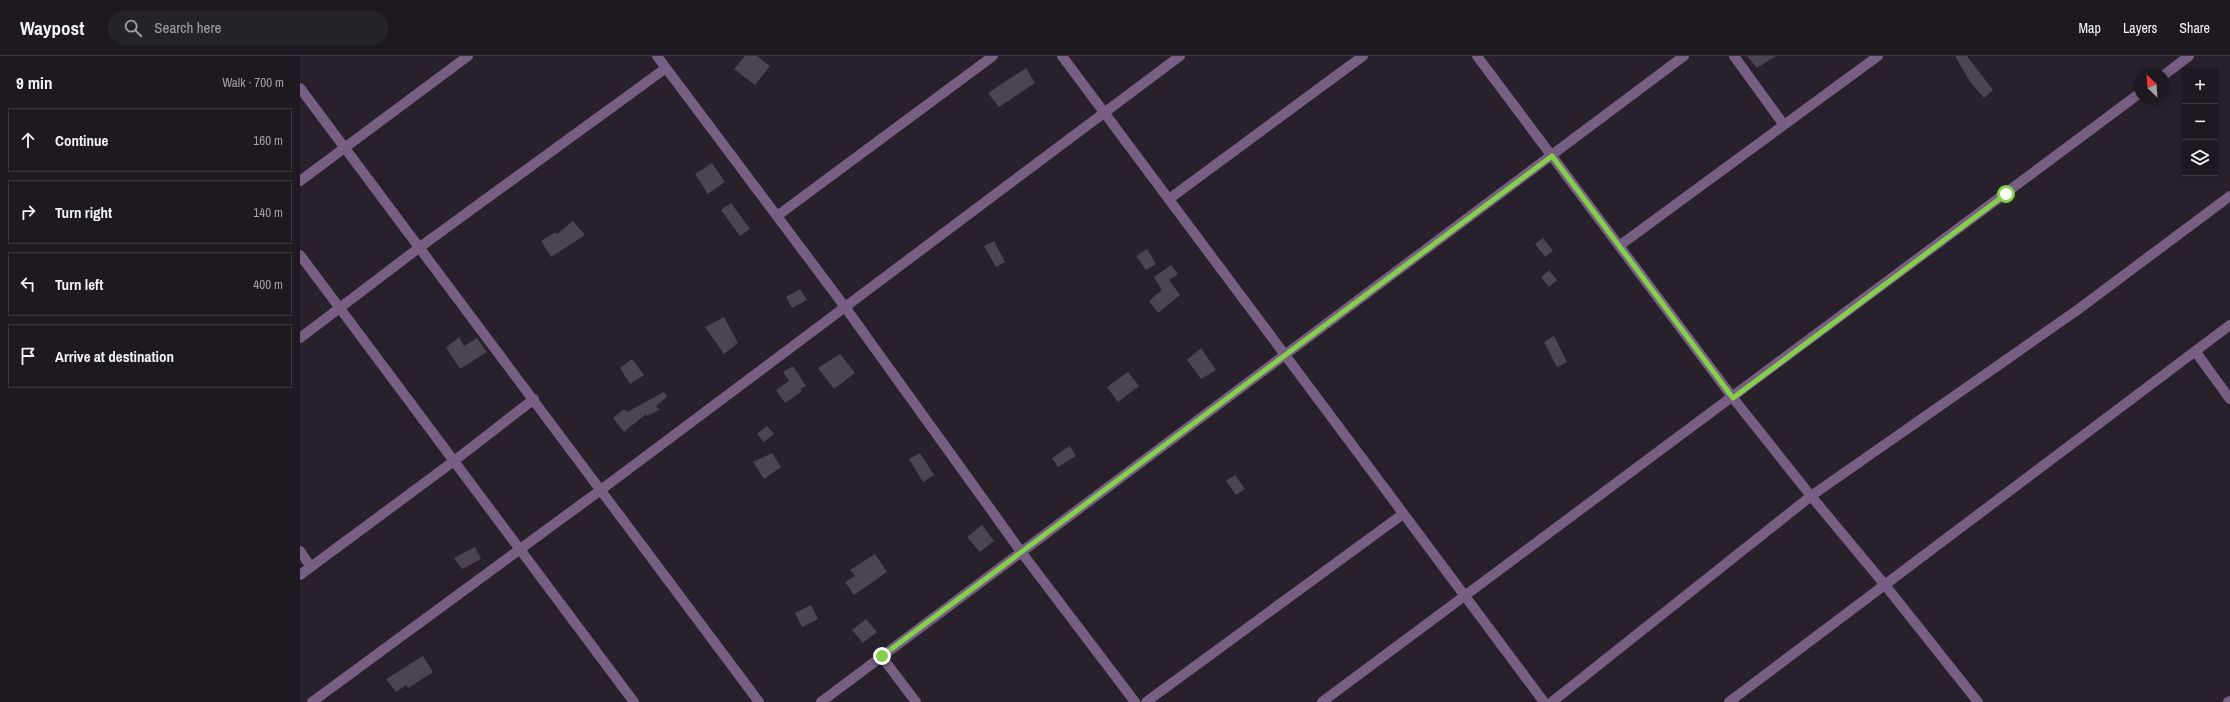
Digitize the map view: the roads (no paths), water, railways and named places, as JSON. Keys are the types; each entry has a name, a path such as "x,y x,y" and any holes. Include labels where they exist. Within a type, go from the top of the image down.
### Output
{"street":[{"path":"300,181 468,56"},
{"path":"657,56 845,307 1022,553 1136,702"},
{"path":"777,216 993,56"},
{"path":"1062,56 1464,597 1544,702"},
{"path":"312,702 602,489 1180,56"},
{"path":"1169,199 1363,56"},
{"path":"1477,56 1733,398 1978,702"},
{"path":"821,702 1684,56"},
{"path":"1734,56 1784,125"},
{"path":"1619,246 1878,56"},
{"path":"2170,70 2189,56"},
{"path":"300,338 420,247 666,68"},
{"path":"300,88 344,149 420,247 602,489 759,702"},
{"path":"1322,702 1733,398 2134,97"},
{"path":"1552,702 1811,496 2069,316 2230,196"},
{"path":"300,255 634,702"},
{"path":"1729,702 2230,326"},
{"path":"2195,351 2230,399"},
{"path":"300,575 454,461 534,399"},
{"path":"1146,702 1403,514"},
{"path":"300,551 311,567"},
{"path":"882,656 916,702"}]}
